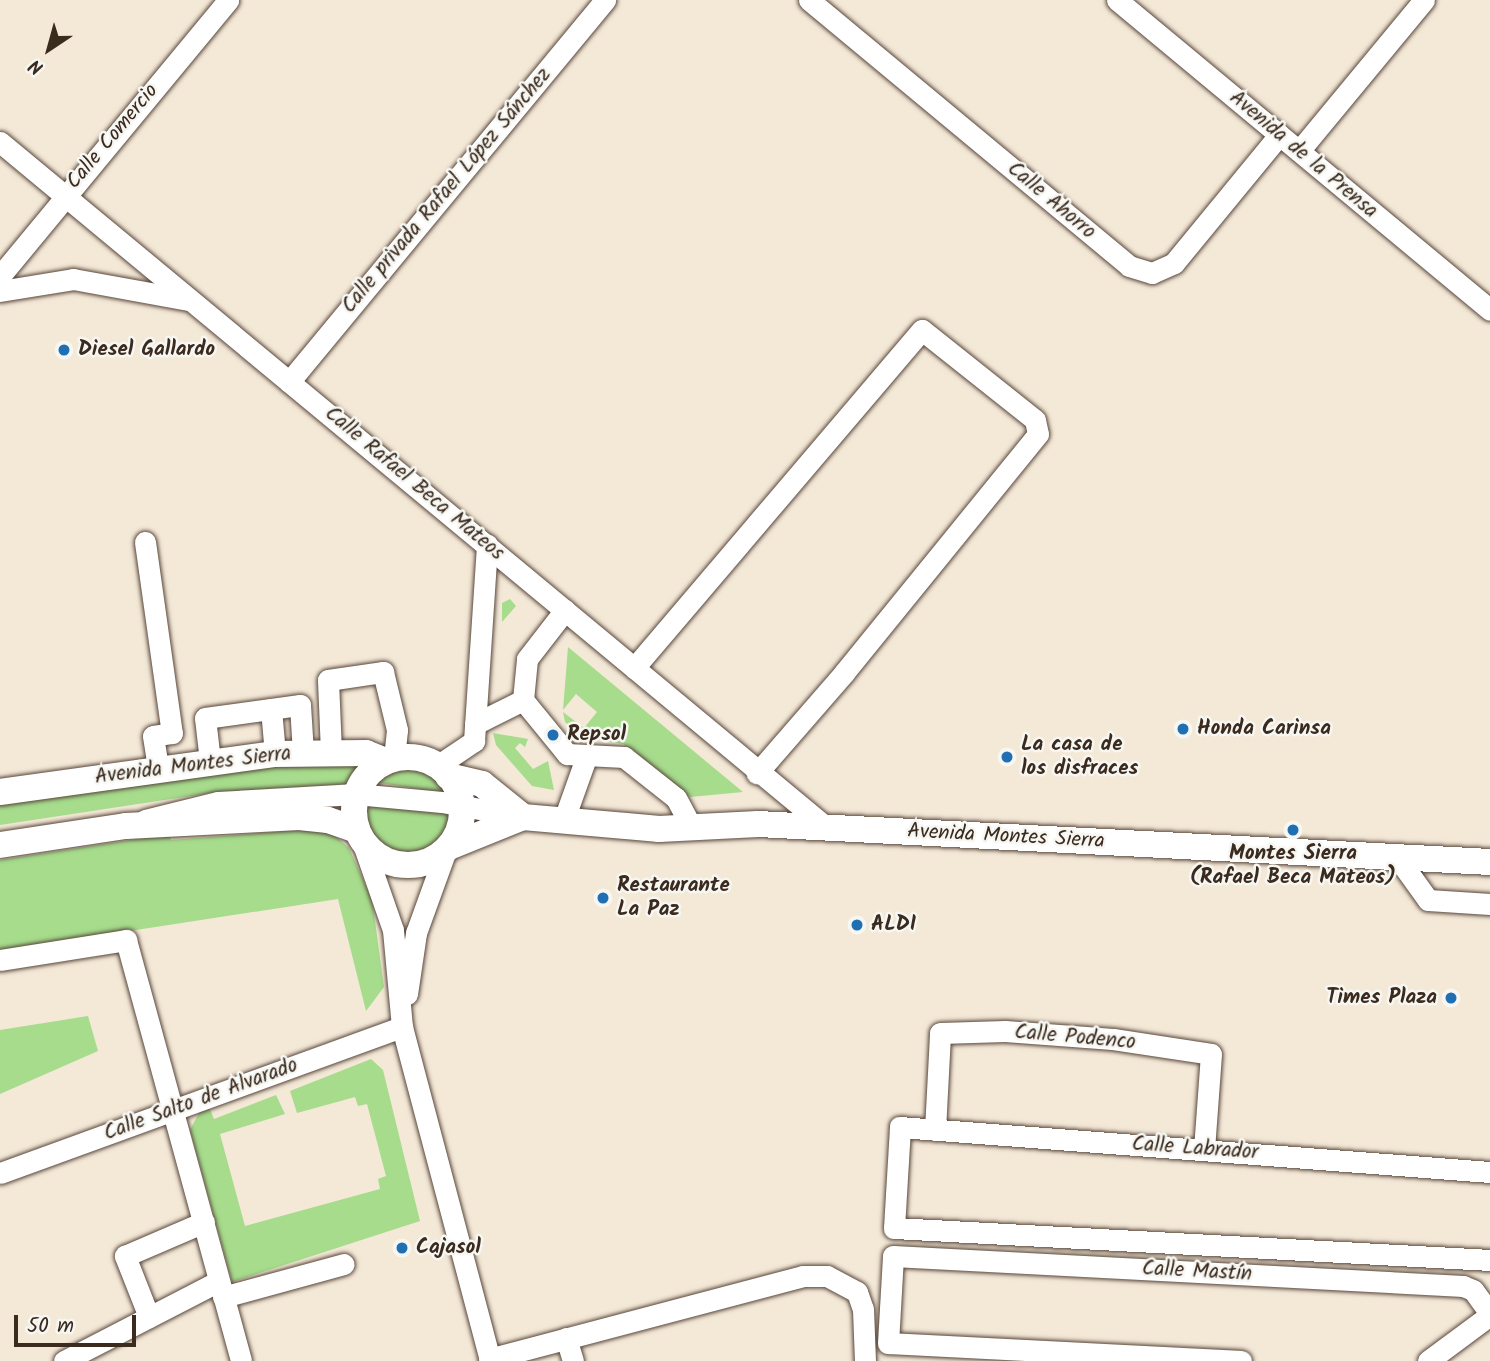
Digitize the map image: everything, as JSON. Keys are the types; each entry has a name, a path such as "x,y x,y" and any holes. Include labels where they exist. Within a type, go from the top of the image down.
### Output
{"main road":[{"name":"Avenida Montes Sierra","path":"0,792 158,768 275,754 366,753 390,760 416,757 443,771"},
{"path":"359,835 356,794 362,781 390,760"},
{"path":"443,771 462,806 461,821 447,848"},
{"path":"443,771 482,784 523,817"},
{"name":"Avenida Montes Sierra","path":"0,845 126,826 299,817 328,820 359,835 371,851 395,864 422,863 447,848 523,817 563,822 692,828 758,824 826,827 1490,862"}],"street":[{"name":"Calle Comercio","path":"0,276 64,195 228,0"},
{"name":"Calle privada Rafael López Sánchez","path":"289,382 605,0"},
{"name":"Calle Ahorro","path":"809,0 1129,266 1152,273 1174,263 1279,135"},
{"name":"Avenida de la Prensa","path":"1117,0 1490,310"},
{"path":"1299,151 1424,0"},
{"name":"Calle Rafael Beca Mateos","path":"0,142 486,544 757,773 826,827"},
{"path":"0,291 73,279 191,301"},
{"path":"634,668 922,330 1035,420 1038,433 853,663 757,773"},
{"path":"145,542 172,733 153,736 158,768"},
{"path":"475,732 486,544"},
{"path":"565,611 527,659 523,701 567,754 624,757 676,798 692,828"},
{"path":"331,752 328,680 383,672 397,730 390,760"},
{"path":"443,771 475,732 523,701"},
{"path":"210,761 205,718 300,705 303,753"},
{"path":"271,709 275,754"},
{"path":"563,822 586,755"},
{"name":"Avenida Montes Sierra","path":"126,826 209,803 356,794 462,806 523,817"},
{"path":"359,835 393,930 402,1027 489,1360 803,1276 827,1276 857,1292 863,1310 865,1361"},
{"path":"402,1027 416,933 447,848"},
{"path":"1397,857 1428,900 1490,904"},
{"path":"0,960 126,940 241,1361"},
{"name":"Calle Salto de Alvarado","path":"0,1173 402,1027"},
{"name":"Calle Podenco","path":"935,1130 940,1033 1005,1031 1113,1039 1211,1054 1204,1150"},
{"name":"Calle Labrador","path":"894,1228 900,1127 1490,1172"},
{"path":"149,1317 125,1256 204,1222"},
{"name":"Calle Mastín","path":"894,1228 1490,1259"},
{"path":"1073,1266 1074,1238"},
{"name":"Calle Mastín","path":"1241,1361 888,1343 892,1256 1463,1286 1490,1314"},
{"path":"64,1361 149,1317 221,1289 344,1264"},
{"path":"1428,1361 1490,1314"},
{"path":"566,1338 573,1361"}],"green space":[{"path":"510,599 516,606 502,622 502,603"},
{"path":"568,647 743,792 690,797 623,744 583,737 565,722 563,712 584,728 597,712 576,694 563,710"},
{"path":"493,733 528,739 525,747 520,743 515,748 533,769 548,761 554,790 532,786 496,745"},
{"path":"363,764 349,784 217,792 0,825 0,799 235,765"},
{"path":"409,767 434,776 444,793 374,782 386,772"},
{"path":"364,806 451,814 451,820 438,843 408,855 394,853 374,839 366,826"},
{"path":"313,829 335,836 349,848 372,899 384,987 366,1011 338,899 0,951 0,860 170,834 171,840"},
{"path":"88,1016 98,1051 0,1094 0,1030"},
{"path":"371,1059 383,1070 420,1221 232,1282 190,1130 201,1109 209,1107 214,1119 276,1095 285,1114 220,1134 245,1226 380,1189 378,1179 386,1176 367,1104 358,1106 355,1097 297,1113 290,1091"}],"place":[{"name":"Diesel Gallardo","path":"64,350"},
{"name":"Honda Carinsa","path":"1183,729"},
{"name":"Repsol","path":"553,735"},
{"name":"La casa de los disfraces","path":"1007,757"},
{"name":"Montes Sierra (Rafael Beca Mateos)","path":"1293,830"},
{"name":"Restaurante La Paz","path":"603,898"},
{"name":"ALDI","path":"857,925"},
{"name":"Times Plaza","path":"1451,998"},
{"name":"Cajasol","path":"402,1248"}]}
